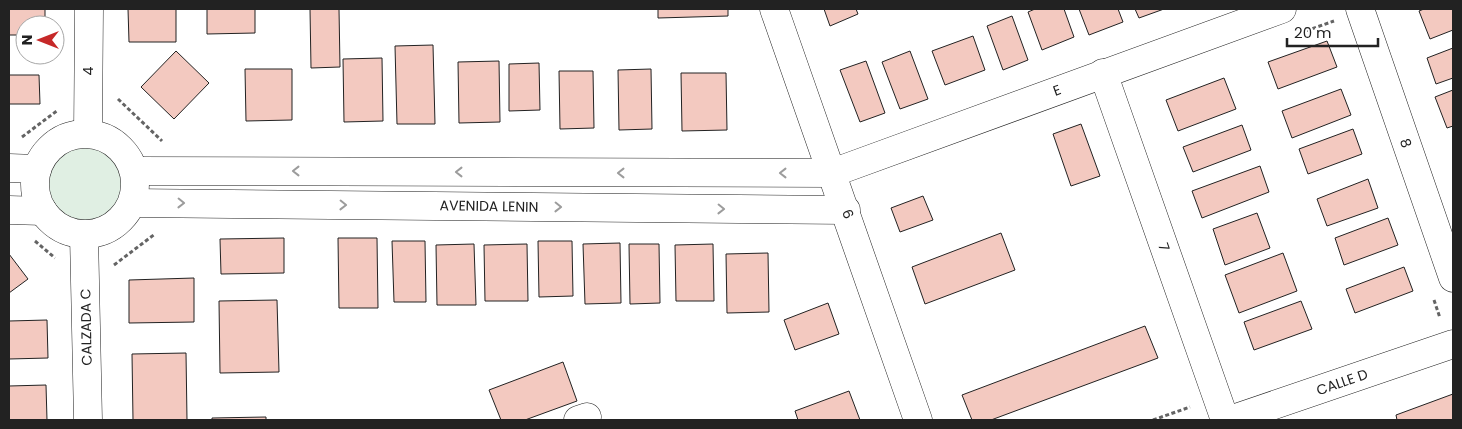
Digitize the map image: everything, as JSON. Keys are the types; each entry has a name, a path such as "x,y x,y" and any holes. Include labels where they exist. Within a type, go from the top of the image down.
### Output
{"street":[{"name":"4","path":"88,133 89,9"},
{"name":"6","path":"774,9 918,420"},
{"name":"E","path":"832,173 1282,9"},
{"name":"8","path":"1349,14 1442,284"},
{"name":"7","path":"1103,73 1225,420"},
{"path":"88,133 104,136 117,144 128,156 134,170 136,187 132,203 124,216 113,226 100,233 84,235 68,232 54,224 43,211 37,198 35,183 37,169 44,154 57,142 71,135 88,133"},
{"path":"9,168 37,169"},
{"path":"134,170 832,173"},
{"name":"AVENIDA LENIN","path":"132,203 846,210"},
{"path":"9,210 43,211"},
{"name":"CALZADA C","path":"84,235 88,420"},
{"name":"CALLE D","path":"1230,420 1453,344"}],"path":[{"path":"1292,37 1349,14"},
{"path":"116,97 162,142"},
{"path":"16,137 24,137 59,110"},
{"path":"112,266 162,230"},
{"path":"1442,284 1453,344"},
{"path":"1189,397 1195,413"}],"green space":[{"path":"84,147 99,150 112,158 120,171 123,186 120,201 112,214 99,222 84,225 69,222 56,214 48,201 45,186 48,171 56,158 69,150"}],"building":[{"path":"9,9 45,9 45,15 15,15 15,35 9,35"},
{"path":"128,9 176,9 176,42 129,42"},
{"path":"207,9 255,9 255,33 207,34"},
{"path":"310,9 339,9 340,67 311,68"},
{"path":"658,9 728,9 728,16 658,18"},
{"path":"824,9 856,9 858,14 830,26"},
{"path":"1035,9 1064,9 1074,37 1042,50 1028,12"},
{"path":"1079,9 1118,9 1123,22 1089,35"},
{"path":"1135,9 1164,9 1139,18"},
{"path":"1424,9 1453,9 1453,30 1430,39 1419,11"},
{"path":"1012,16 1028,60 1003,70 987,26"},
{"path":"973,36 985,70 945,85 932,51"},
{"path":"1327,41 1337,67 1278,89 1268,62"},
{"path":"433,45 435,124 397,124 395,46"},
{"path":"1453,48 1453,78 1436,84 1427,58"},
{"path":"176,51 209,83 174,119 141,87"},
{"path":"910,51 928,99 900,109 882,62"},
{"path":"382,58 383,121 344,122 343,59"},
{"path":"499,61 500,122 459,123 458,62"},
{"path":"866,61 885,113 860,122 840,70"},
{"path":"539,63 540,110 509,111 509,64"},
{"path":"245,69 292,69 292,120 246,121"},
{"path":"651,69 652,129 619,130 618,70"},
{"path":"559,71 593,71 594,128 560,129"},
{"path":"681,73 726,73 727,130 682,131"},
{"path":"9,75 39,75 40,104 9,104"},
{"path":"1224,78 1236,109 1178,131 1166,100"},
{"path":"1341,89 1351,115 1292,138 1282,111"},
{"path":"1453,90 1453,126 1447,128 1435,97"},
{"path":"1081,124 1100,176 1071,186 1053,134"},
{"path":"1242,125 1251,150 1193,172 1183,147"},
{"path":"1353,129 1362,154 1308,174 1299,149"},
{"path":"1260,166 1269,192 1202,218 1192,191"},
{"path":"1368,179 1378,208 1327,226 1317,199"},
{"path":"923,196 933,220 900,232 891,208"},
{"path":"1257,213 1270,248 1225,265 1213,229"},
{"path":"1388,218 1398,245 1344,265 1335,238"},
{"path":"1001,233 1015,270 925,304 912,267"},
{"path":"284,238 284,273 221,274 220,239"},
{"path":"338,238 377,238 378,308 339,308"},
{"path":"392,241 425,241 426,302 394,302"},
{"path":"538,241 572,241 573,296 539,297"},
{"path":"620,243 621,303 585,304 583,244"},
{"path":"474,244 476,305 437,305 436,245"},
{"path":"527,244 528,301 485,301 484,245"},
{"path":"629,244 659,244 660,303 630,304"},
{"path":"713,244 714,301 676,301 675,245"},
{"path":"768,253 769,312 727,313 726,254"},
{"path":"1283,253 1297,291 1239,313 1225,275"},
{"path":"9,254 28,279 9,293"},
{"path":"1404,267 1413,291 1355,313 1346,289"},
{"path":"194,278 194,322 129,323 129,280"},
{"path":"277,300 279,372 220,373 219,301"},
{"path":"1301,301 1312,329 1254,350 1244,322"},
{"path":"828,303 839,334 795,350 784,320"},
{"path":"47,320 48,358 9,359 9,321"},
{"path":"1145,326 1158,358 991,420 972,420 962,395"},
{"path":"186,353 187,420 133,420 132,354"},
{"path":"563,362 577,401 525,420 501,420 489,390"},
{"path":"46,385 47,420 9,420 9,386"},
{"path":"849,391 860,420 798,420 795,411"},
{"path":"1453,394 1453,420 1397,420 1396,415"},
{"path":"266,417 266,420 212,420 212,418"}]}
